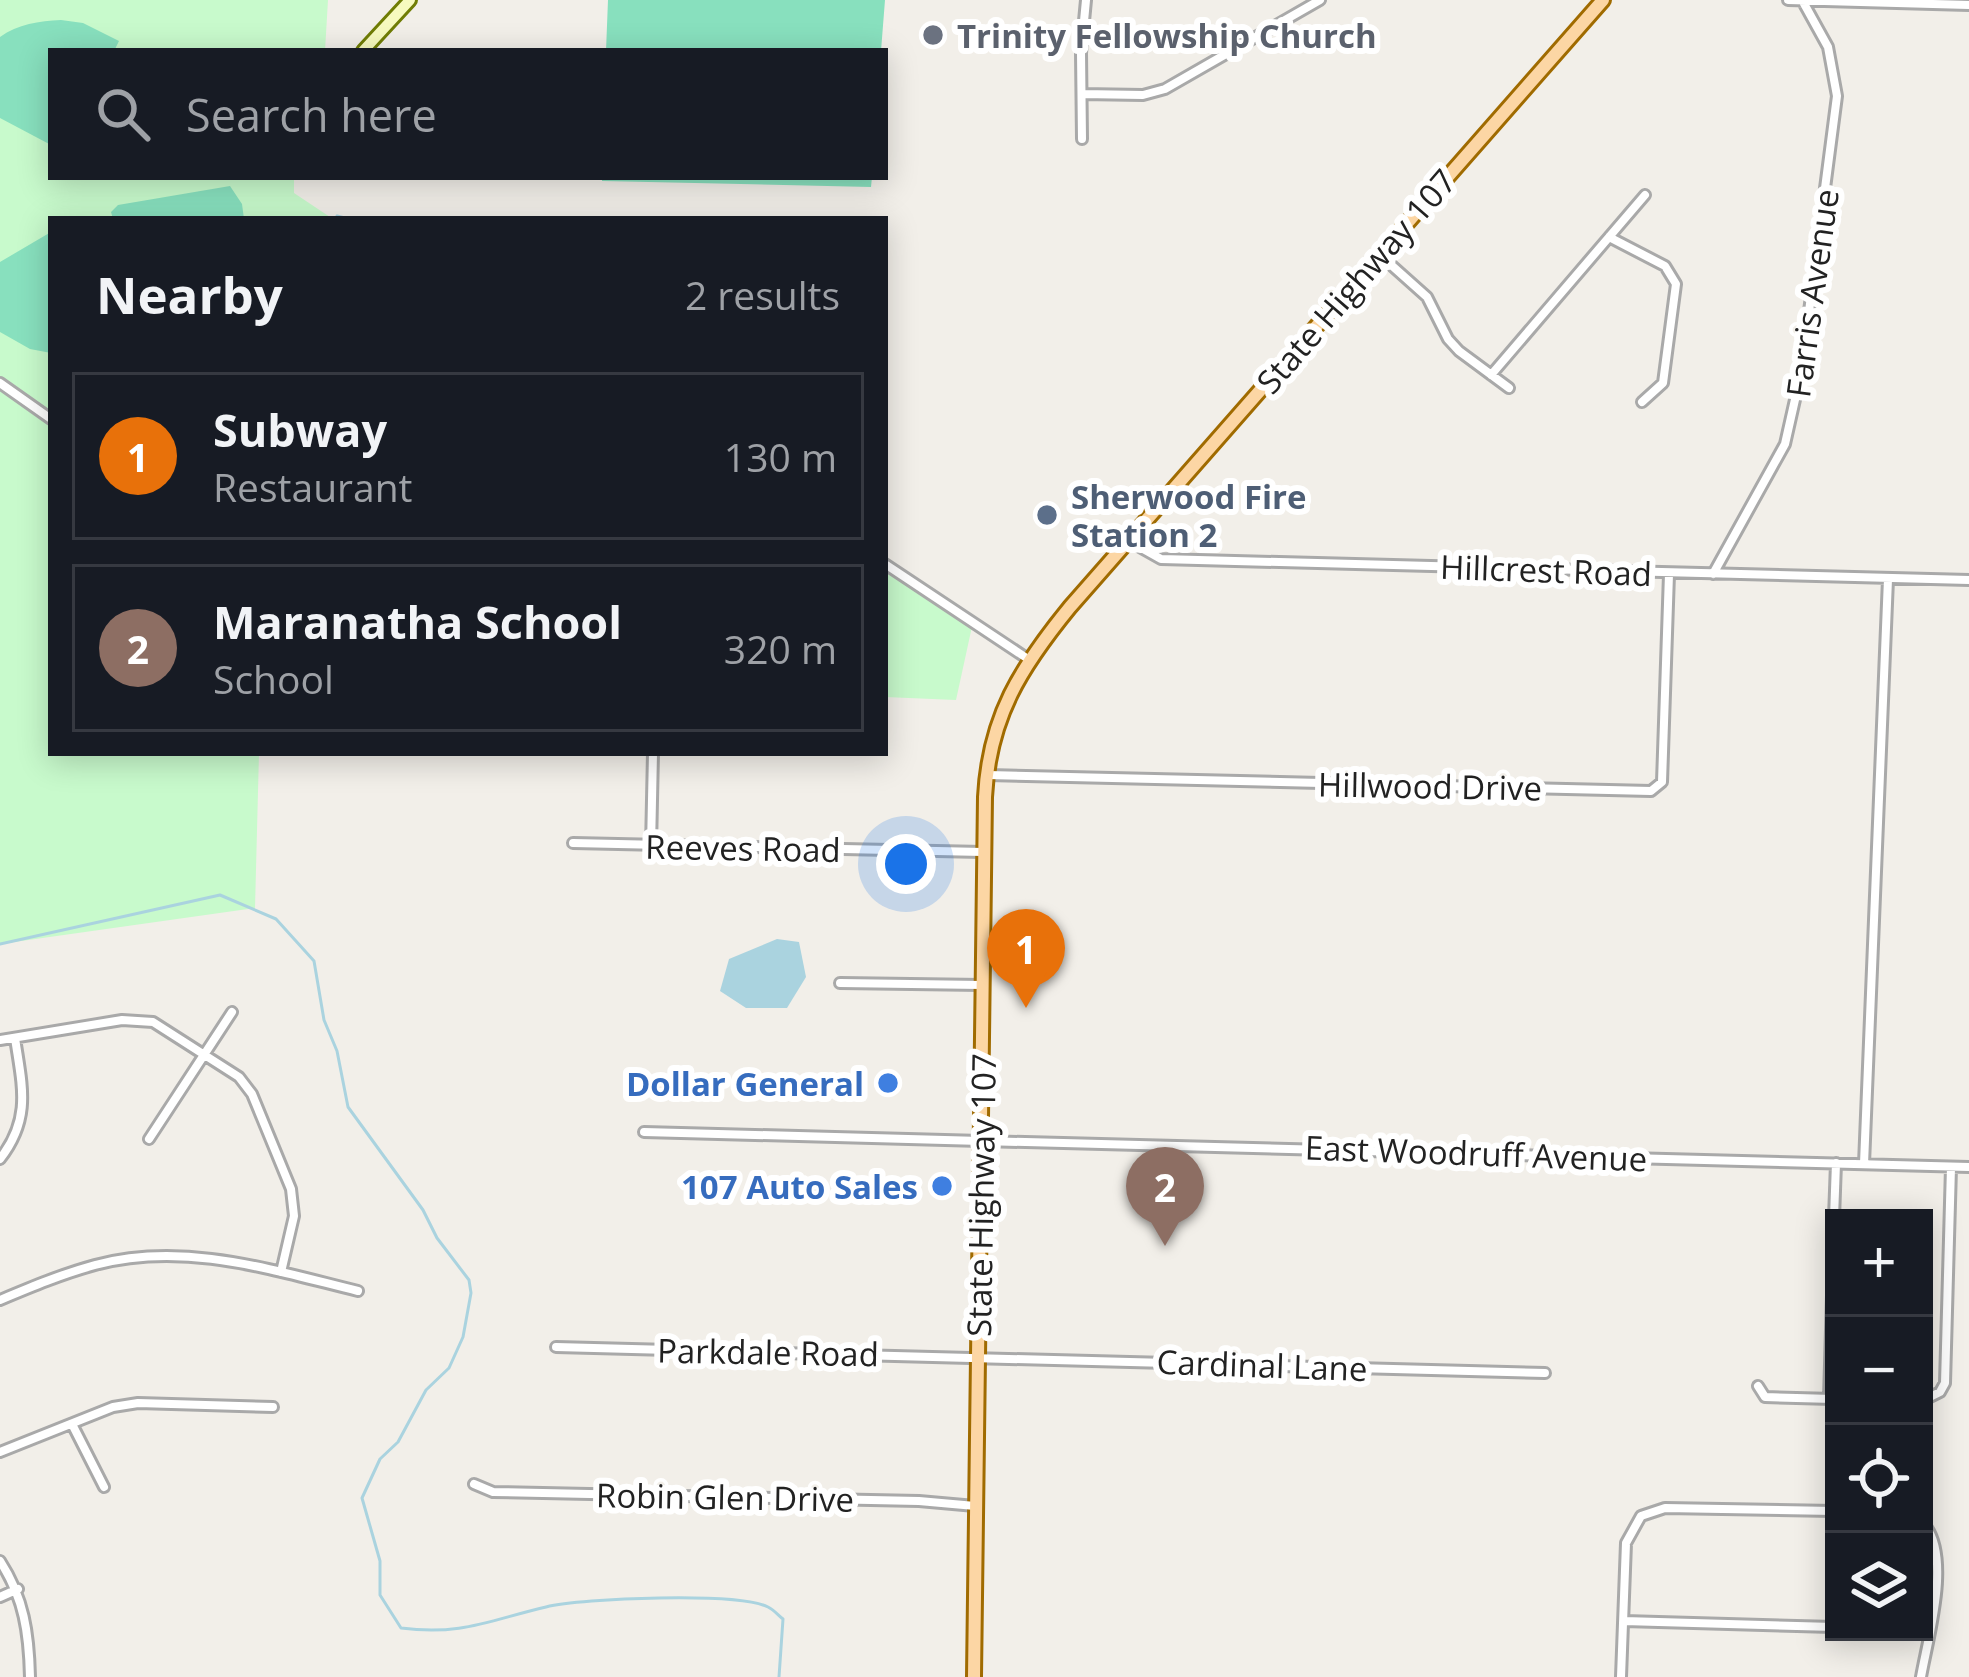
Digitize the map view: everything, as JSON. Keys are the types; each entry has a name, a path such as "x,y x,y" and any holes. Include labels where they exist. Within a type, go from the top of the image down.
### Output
{"main road":[{"name":"State Highway 107","path":"974,1677 986,775 1004,706 1028,659 1603,0"}],"street":[{"path":"366,48 410,0"},
{"path":"1082,139 1086,0"},
{"path":"1082,94 1143,95 1165,89 1320,0"},
{"path":"1788,0 1969,4"},
{"name":"Farris Avenue","path":"1713,574 1785,444 1801,373 1837,96 1828,47 1802,1"},
{"path":"1491,375 1645,194"},
{"path":"1609,237 1665,266 1676,284 1663,382 1642,402"},
{"path":"1380,255 1427,297 1459,351 1509,388"},
{"path":"0,383 48,417"},
{"name":"Hillcrest Road","path":"1129,541 1162,559 1969,580"},
{"path":"888,566 1028,659"},
{"name":"Hillwood Drive","path":"986,775 1651,791 1662,782 1669,574"},
{"path":"1864,1164 1888,579"},
{"path":"651,847 653,756"},
{"name":"Reeves Road","path":"574,843 985,852"},
{"path":"839,982 984,985"},
{"path":"148,1139 232,1012"},
{"path":"0,1040 154,1022 239,1077 252,1094 291,1189 294,1216 281,1272"},
{"path":"0,1159 16,1138 23,1113 15,1038"},
{"name":"East Woodruff Avenue","path":"644,1132 1969,1167"},
{"path":"1834,1209 1836,1163"},
{"path":"1933,1396 1945,1383 1951,1167"},
{"path":"0,1300 60,1276 135,1257 213,1257 358,1291"},
{"name":"Parkdale Road","path":"556,1347 980,1357"},
{"name":"Cardinal Lane","path":"980,1357 1546,1373"},
{"path":"1757,1386 1765,1397 1825,1399"},
{"path":"0,1452 113,1407 138,1403 273,1407"},
{"path":"72,1424 104,1487"},
{"name":"Robin Glen Drive","path":"475,1484 493,1492 919,1501 976,1507"},
{"path":"1621,1677 1625,1544 1634,1523 1651,1510 1825,1511"},
{"path":"1933,1542 1933,1578"},
{"path":"0,1561 18,1589 29,1637 30,1677"},
{"path":"0,1597 18,1589"},
{"path":"1624,1621 1825,1627"},
{"path":"1922,1677 1926,1641"}],"green space":[{"path":"0,0 328,0 325,48 48,48 48,180 294,180 294,193 328,216 48,216 48,756 259,756 255,908 0,944"},
{"path":"608,0 885,0 881,48 606,48"},
{"path":"83,23 119,41 116,48 48,48 48,143 0,118 0,37 29,24"},
{"path":"602,180 872,180 871,187"},
{"path":"230,186 244,216 112,216 118,205"},
{"path":"48,234 48,352 30,349 0,332 0,262"},
{"path":"888,566 973,622 956,700 888,697"}],"water":[{"path":"777,939 799,942 806,977 787,1008 746,1008 720,991 729,959"}],"waterway":[{"path":"0,944 220,895 276,919 314,961 324,1020 337,1051 348,1107 423,1210 437,1238 469,1280 471,1293 463,1337 449,1368 426,1390 398,1442 380,1459 362,1498 380,1561 380,1595 401,1628 458,1628 592,1601 694,1598 751,1602 783,1619 779,1677"}],"place":[{"name":"Trinity Fellowship Church","path":"933,35"},
{"name":"Sherwood Fire Station 2","path":"1047,515"},
{"name":"Subway","path":"1026,1008"},
{"name":"Dollar General","path":"888,1083"},
{"name":"107 Auto Sales","path":"942,1186"},
{"name":"Maranatha School","path":"1165,1246"}]}
